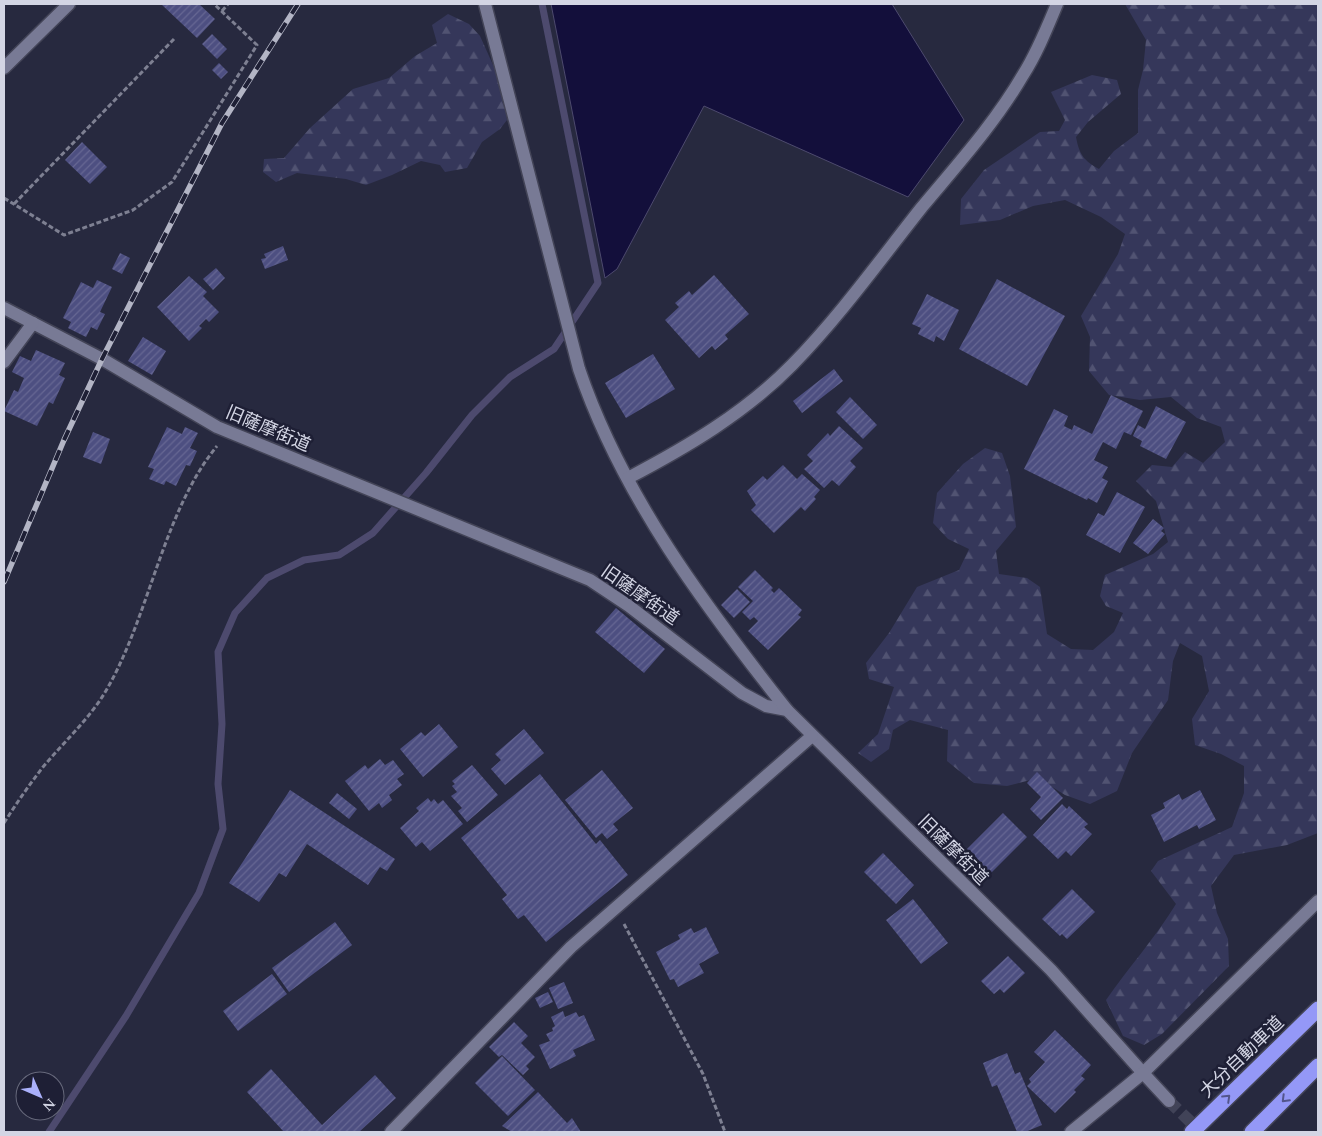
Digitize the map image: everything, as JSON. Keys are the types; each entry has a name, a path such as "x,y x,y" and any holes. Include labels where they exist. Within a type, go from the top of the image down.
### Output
{"highway":[{"name":"大分自動車道","path":"1192,1132 1318,1009"},
{"path":"1252,1132 1318,1066"}],"street":[{"path":"4,68 69,4"},
{"path":"485,4 579,369 591,404 608,443 689,580 720,626 787,710"},
{"path":"628,478 711,431 759,394 792,365 833,318 992,121 1023,76 1042,40 1057,4"},
{"name":"旧薩摩街道","path":"4,308 102,359 228,432 590,580 630,606 742,693 766,706 787,710 1051,970 1170,1101"},
{"path":"4,362 33,323"},
{"path":"391,1132 571,947 812,736"},
{"path":"1071,1132 1143,1073 1318,901"}],"path":[{"path":"4,198 64,235 133,210 172,182 257,45 214,4"},
{"path":"222,11 228,4"},
{"path":"14,204 174,39"},
{"path":"4,823 42,769 104,694 129,641 178,516 204,461 228,432"},
{"path":"616,908 703,1074 725,1132"}],"green space":[{"path":"1125,4 1318,4 1318,833 1287,845 1234,855 1211,886 1217,913 1228,939 1229,966 1162,1034 1144,1045 1123,1036 1106,1000 1176,904 1151,871 1158,861 1232,827 1244,793 1244,766 1221,754 1195,745 1192,719 1209,691 1202,656 1180,643 1173,661 1168,700 1132,753 1117,791 1090,804 1065,795 1038,778 1007,786 974,783 947,761 948,730 910,720 893,730 889,749 871,762 858,753 878,734 894,687 869,679 866,663 889,633 917,587 959,570 969,549 948,539 933,523 937,493 963,464 985,448 1002,453 1010,476 1016,527 996,551 999,574 1027,578 1040,587 1047,634 1071,649 1093,650 1114,632 1123,613 1106,606 1100,596 1105,575 1153,554 1168,542 1156,501 1136,481 1152,465 1172,467 1185,452 1203,463 1225,442 1221,427 1197,418 1171,397 1140,400 1109,395 1089,371 1090,337 1081,316 1118,254 1125,234 1101,217 1065,200 1033,206 1000,220 960,225 961,199 984,170 1040,132 1059,131 1065,120 1051,92 1092,75 1117,80 1121,94 1088,122 1076,137 1083,156 1099,169 1114,151 1138,133 1138,90 1143,70 1146,40"},
{"path":"448,14 469,24 480,36 502,85 507,120 500,129 482,142 467,168 445,172 440,165 421,161 366,185 346,179 297,173 276,182 263,172 264,159 284,158 310,128 353,89 389,78 415,56 437,43 432,25"}],"shaded area":[{"path":"551,4 892,4 964,120 908,197 704,106 617,269 605,278"}],"building":[{"path":"161,4 199,4 215,19 197,38"},
{"path":"212,34 227,49 217,59 202,44"},
{"path":"219,63 228,72 221,79 212,70"},
{"path":"82,142 107,167 90,184 65,160"},
{"path":"283,246 288,260 265,269 261,259 266,258 264,254"},
{"path":"120,253 130,258 122,274 112,269"},
{"path":"216,268 225,278 213,290 203,279"},
{"path":"714,275 749,314 725,335 728,339 715,350 712,346 699,358 665,320 679,307 675,303 689,291 692,295"},
{"path":"189,276 207,292 203,296 219,312 209,322 206,319 199,326 202,328 189,341 157,307"},
{"path":"997,279 1065,316 1027,386 959,349"},
{"path":"97,280 112,287 100,312 105,314 97,330 91,327 86,337 68,328 71,322 63,318 81,282 93,288"},
{"path":"927,294 959,310 944,341 936,336 934,342 918,334 921,328 912,324"},
{"path":"143,337 166,351 152,375 128,361"},
{"path":"36,350 65,363 59,375 65,378 53,404 49,402 37,426 4,411 14,390 18,392 24,378 12,372 20,356 31,361"},
{"path":"653,354 675,389 626,418 605,383"},
{"path":"834,369 843,381 802,413 793,401"},
{"path":"1111,395 1143,411 1131,435 1124,432 1116,449 1103,442 1094,460 1108,467 1102,478 1108,481 1097,503 1088,498 1087,500 1024,469 1054,409 1068,416 1064,426 1072,430 1074,425 1092,434"},
{"path":"850,397 877,425 863,439 836,412"},
{"path":"1156,406 1186,422 1166,459 1140,446 1142,441 1133,436 1138,425 1145,429"},
{"path":"839,426 863,448 850,461 856,467 839,486 832,480 824,488 804,469 813,461 807,455 828,433 830,436"},
{"path":"167,427 182,434 185,427 198,433 190,448 197,451 190,466 186,465 176,486 166,481 164,485 149,479 154,469 148,467"},
{"path":"93,432 110,439 101,464 83,457"},
{"path":"783,465 797,479 802,474 820,490 814,497 816,499 805,511 801,507 774,533 751,510 756,505 747,491 763,476 767,480"},
{"path":"1117,492 1145,507 1120,553 1086,535 1098,513 1104,516"},
{"path":"1153,519 1164,528 1161,531 1165,534 1148,554 1133,543"},
{"path":"755,570 773,588 771,590 774,593 779,588 802,610 798,615 801,617 768,650 748,631 758,621 754,617 750,620 742,612 753,601 738,587"},
{"path":"737,589 750,602 734,618 721,605"},
{"path":"616,608 665,649 644,673 595,632"},
{"path":"439,724 458,747 423,777 400,749 421,732 425,736"},
{"path":"524,729 544,753 505,785 491,769 501,760 495,754"},
{"path":"380,759 385,765 393,760 404,774 397,779 402,785 389,795 392,800 382,808 379,803 369,811 345,781 365,765 368,769"},
{"path":"472,765 498,795 467,822 458,811 462,808 451,796 457,792 452,786 455,784 452,781"},
{"path":"602,770 633,808 613,824 618,830 607,839 602,833 596,838 565,800"},
{"path":"1037,772 1063,798 1041,820 1030,809 1041,797 1027,783"},
{"path":"540,774 596,844 600,840 628,875 546,942 524,915 518,919 502,899 507,895 461,838"},
{"path":"290,790 395,859 387,871 380,867 368,885 307,844 286,877 279,873 259,902 229,883"},
{"path":"1200,790 1216,820 1199,829 1197,825 1164,842 1151,815 1165,808 1163,803 1179,794 1182,800"},
{"path":"337,793 357,809 349,819 329,803"},
{"path":"428,798 431,802 434,799 438,804 443,800 463,824 430,851 422,842 416,847 400,828 419,811 416,808"},
{"path":"1062,804 1067,809 1069,806 1088,824 1084,827 1092,834 1071,856 1066,851 1058,859 1033,835"},
{"path":"1003,813 1027,837 987,877 973,863 977,858 967,849"},
{"path":"883,853 914,885 896,904 864,872"},
{"path":"1072,889 1095,912 1067,939 1062,934 1060,936 1042,919"},
{"path":"913,899 948,943 921,964 886,920"},
{"path":"335,922 352,945 289,992 272,968"},
{"path":"706,927 719,953 699,964 704,973 678,987 674,979 670,980 656,952 680,939 678,935 691,928 694,933"},
{"path":"1008,956 1025,973 1004,993 1000,989 994,994 981,981"},
{"path":"272,974 287,994 238,1031 223,1011"},
{"path":"564,982 573,1003 558,1009 549,988"},
{"path":"548,992 553,1002 540,1008 535,998"},
{"path":"563,1011 565,1017 576,1012 579,1017 584,1015 595,1040 573,1050 576,1056 550,1069 539,1045 550,1041 546,1034 553,1031 552,1028 555,1026 551,1017"},
{"path":"514,1022 528,1036 521,1043 535,1057 526,1066 529,1069 523,1075 502,1055 499,1057 489,1047"},
{"path":"1055,1030 1091,1065 1081,1076 1085,1079 1074,1090 1076,1092 1055,1113 1027,1086 1031,1082 1029,1079 1045,1062 1034,1052"},
{"path":"1007,1053 1015,1074 1020,1072 1042,1125 1025,1132 1017,1132 997,1085 992,1087 983,1063"},
{"path":"502,1056 535,1090 508,1116 475,1083"},
{"path":"271,1069 322,1125 375,1075 396,1098 359,1132 284,1132 247,1092"},
{"path":"538,1092 567,1123 572,1118 581,1132 512,1132 502,1126"}],"waterway":[{"path":"49,1132 126,1016 199,893 223,829 218,784 222,724 218,652 235,613 267,578 304,560 339,555 373,533 426,473 472,415 510,377 554,349 598,283 542,4"}],"tunnel":[{"path":"1169,1101 1201,1132"}],"railway":[{"path":"4,582 64,440 102,359 222,123 298,4"}]}
